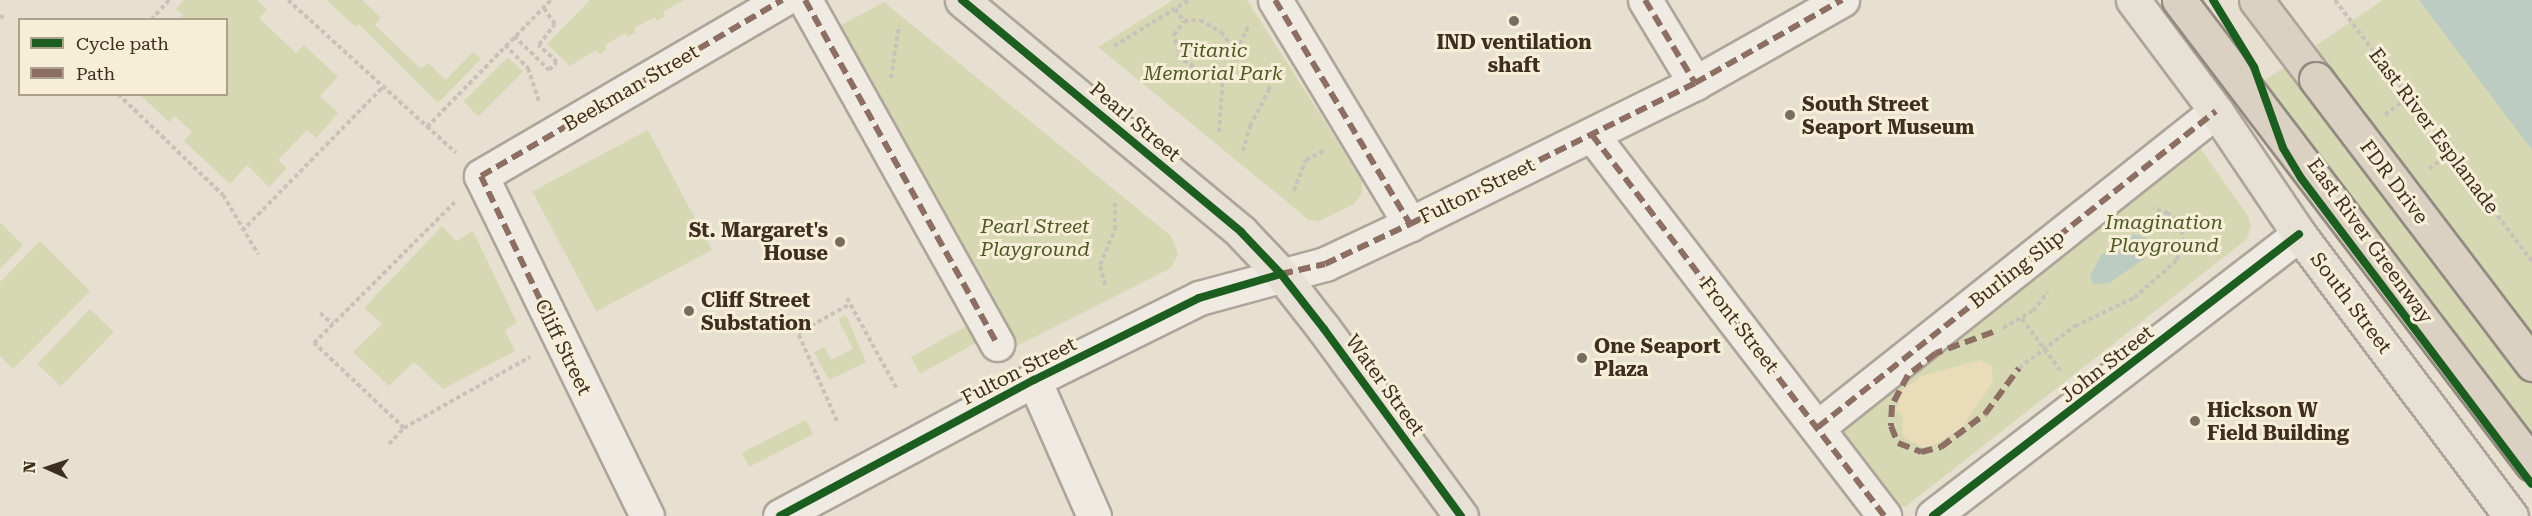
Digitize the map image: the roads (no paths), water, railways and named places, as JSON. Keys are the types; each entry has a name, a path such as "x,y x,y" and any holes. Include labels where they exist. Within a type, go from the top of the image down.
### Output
{"highway":[{"path":"2179,0 2532,464"},
{"name":"FDR Drive","path":"2256,0 2532,364"}],"main road":[{"name":"Pearl Street","path":"962,0 1241,232 1281,274"},
{"name":"South Street","path":"2133,0 2216,111 2299,234 2511,516"},
{"name":"Water Street","path":"1281,274 1461,516"}],"street":[{"name":"Beekman Street","path":"481,176 782,0"},
{"path":"805,0 997,344"},
{"path":"1646,0 1695,83"},
{"name":"Fulton Street","path":"780,516 1034,380 1199,298 1281,274 1325,264 1695,83 1842,0"},
{"path":"1263,10 1410,224"},
{"name":"Burling Slip","path":"1818,427 2216,111"},
{"name":"Front Street","path":"1592,135 1884,516"},
{"name":"Cliff Street","path":"481,176 647,516"},
{"name":"John Street","path":"1933,516 2299,234"},
{"path":"1034,380 1095,516"}],"place":[{"name":"IND ventilation shaft","path":"1514,21"},
{"name":"South Street Seaport Museum","path":"1790,115"},
{"name":"St. Margaret's House","path":"840,242"},
{"name":"Cliff Street Substation","path":"689,311"},
{"name":"One Seaport Plaza","path":"1582,358"},
{"name":"Hickson W Field Building","path":"2195,421"}],"park label":[{"name":"Titanic Memorial Park","path":"1213,62"},
{"name":"Imagination Playground","path":"2164,234"},
{"name":"Pearl Street Playground","path":"1035,238"}]}
